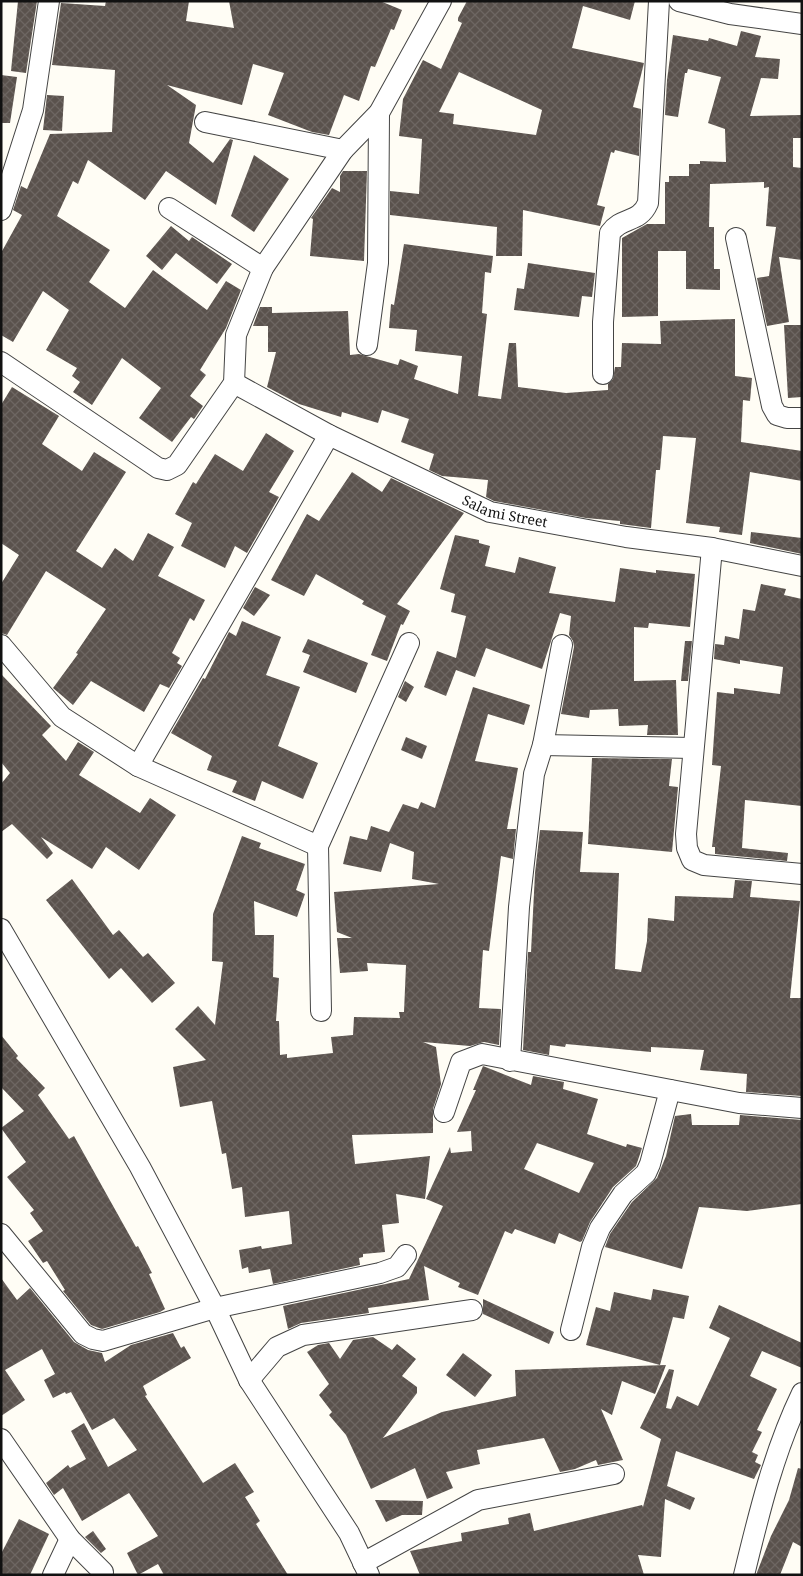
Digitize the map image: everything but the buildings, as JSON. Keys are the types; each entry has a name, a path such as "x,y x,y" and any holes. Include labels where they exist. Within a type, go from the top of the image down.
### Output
{"street":[{"path":"1,210 33,110 50,1"},
{"path":"1,362 158,468 167,470 177,465 234,383 236,335 263,268 343,150 379,113 441,1"},
{"path":"603,374 602,322 610,233 616,224 635,219 644,213 648,203 659,1"},
{"path":"679,1 730,14 802,24"},
{"path":"367,345 378,263 379,113"},
{"path":"205,122 343,150"},
{"path":"169,208 263,268"},
{"path":"736,238 772,406 777,415 787,418 802,418"},
{"name":"Salami Street","path":"234,383 329,435 490,512 626,537 712,548 802,566"},
{"path":"138,766 329,435"},
{"path":"712,548 692,748 686,834 687,848 692,860 704,865 802,874"},
{"path":"321,1011 318,846 409,643"},
{"path":"1,645 62,717 138,766 318,846"},
{"path":"510,1061 519,908 534,774 542,745 562,645"},
{"path":"542,745 692,748"},
{"path":"1,929 140,1166 215,1308 249,1380 349,1533 366,1569 478,1500 614,1474"},
{"path":"444,1112 461,1062 482,1054 510,1061 739,1103 802,1108"},
{"path":"570,1330 592,1247 600,1228 623,1194 646,1173 670,1090"},
{"path":"1,1234 83,1334 93,1340 103,1341 215,1308 380,1273 397,1267 406,1256"},
{"path":"249,1380 277,1347 303,1335 472,1310"},
{"path":"744,1575 764,1491 791,1415 802,1393"},
{"path":"1,1439 70,1539 102,1572"},
{"path":"53,1575 70,1539"}]}
